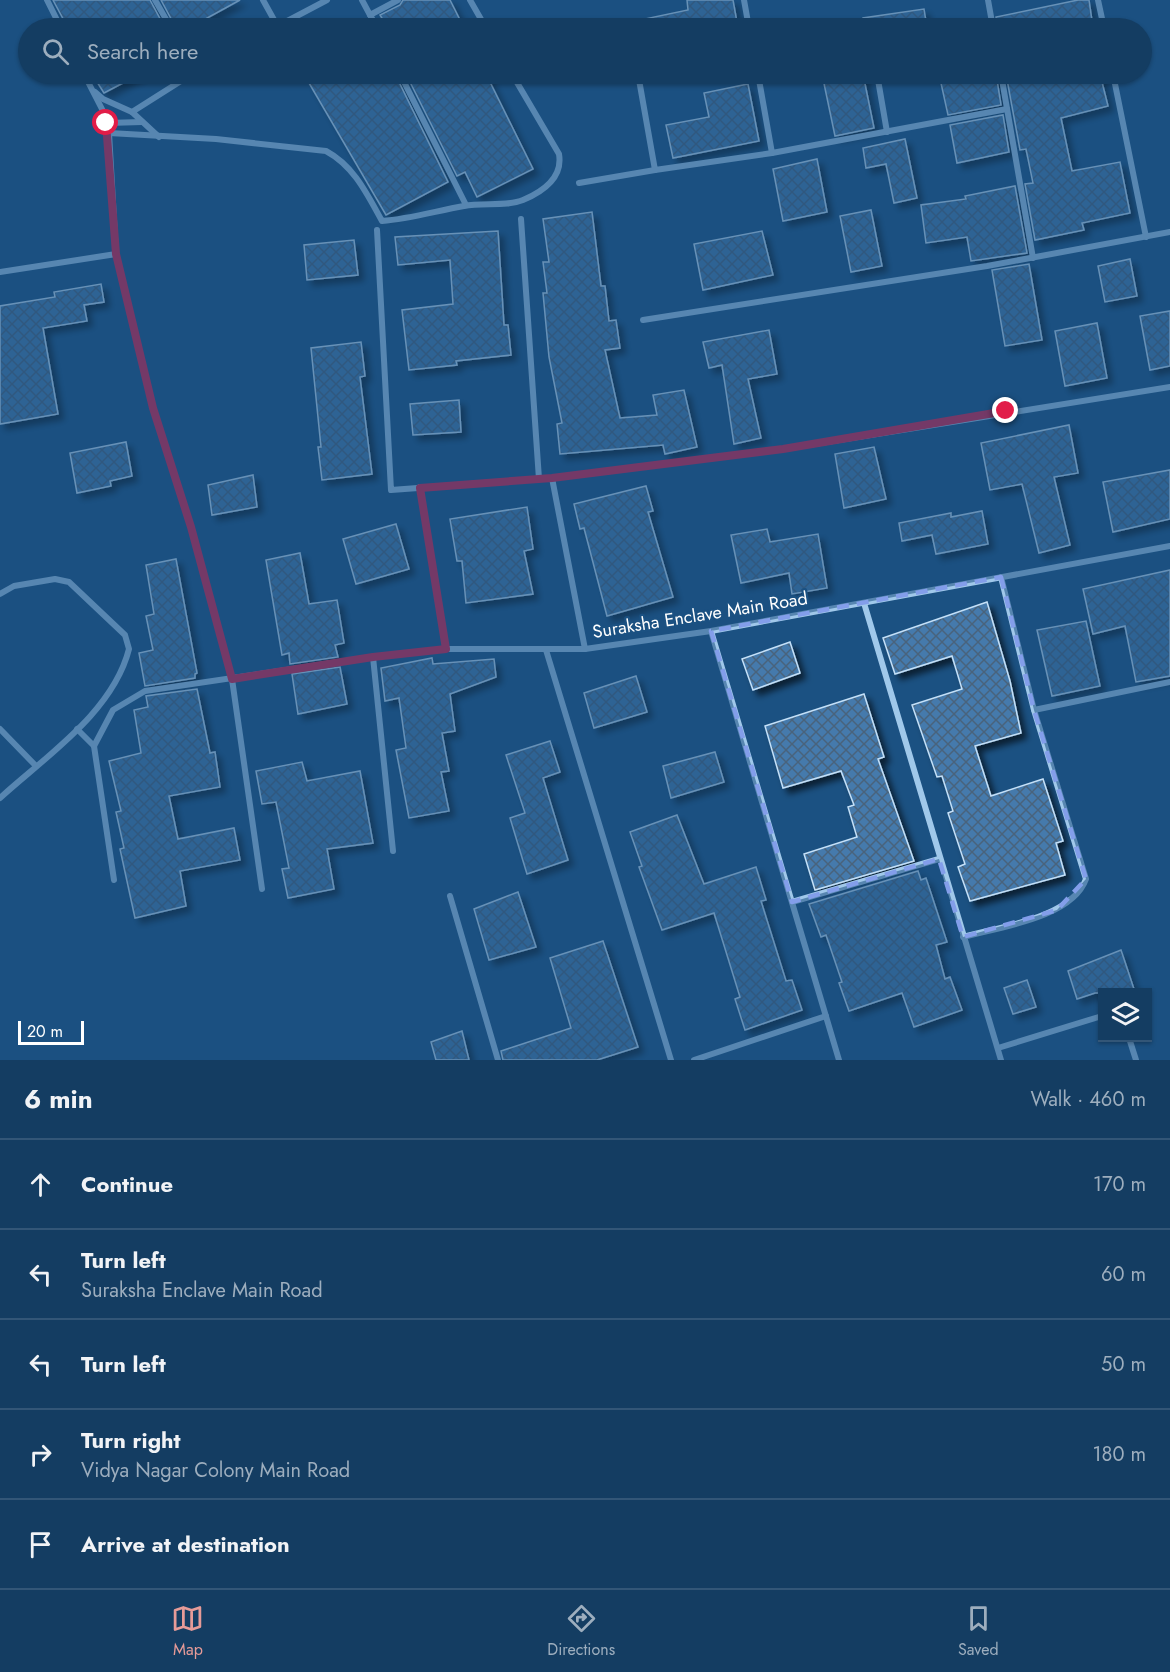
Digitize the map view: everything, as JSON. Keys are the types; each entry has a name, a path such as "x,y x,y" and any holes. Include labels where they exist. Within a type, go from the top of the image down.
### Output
{"street":[{"path":"47,0 56,18"},
{"path":"155,0 165,18"},
{"path":"262,0 271,18"},
{"path":"294,18 327,0"},
{"path":"362,0 372,18"},
{"path":"370,15 398,0"},
{"path":"470,0 480,18"},
{"path":"744,0 747,18"},
{"path":"988,0 991,18"},
{"path":"1098,0 1102,18"},
{"path":"90,84 109,133 116,254 153,408 191,527 232,679 262,889"},
{"path":"132,112 176,84"},
{"path":"405,84 466,205"},
{"path":"109,133 216,139 326,151 341,159 356,176 382,220 403,219 466,205 522,200 556,178 561,165 559,154 518,84"},
{"path":"640,84 655,170"},
{"path":"760,84 772,153"},
{"path":"879,84 887,132"},
{"path":"1002,84 1033,258"},
{"path":"1115,84 1146,237"},
{"path":"93,90 103,99 132,112 160,137"},
{"path":"579,183 772,153 1007,109"},
{"path":"106,123 142,122"},
{"path":"521,219 539,479"},
{"path":"377,230 391,490 552,478 783,449 1170,387"},
{"path":"643,320 1033,258 1170,232"},
{"path":"0,272 116,254"},
{"path":"552,478 585,649"},
{"path":"420,488 446,649"},
{"name":"Suraksha Enclave Main Road","path":"94,746 113,710 145,691 373,657 446,649 585,649 711,631 1170,546"},
{"path":"963,937 1057,910 1071,900 1083,887 1086,879 1034,710 1001,577"},
{"path":"0,594 14,586 55,579 69,582 125,636 129,649 105,698 77,729 0,798"},
{"path":"864,603 1001,1060"},
{"path":"711,631 839,1060"},
{"path":"546,650 671,1060"},
{"path":"373,657 393,851"},
{"path":"1034,710 1170,682"},
{"path":"0,729 36,766"},
{"path":"77,729 94,746 114,880"},
{"path":"792,902 939,859"},
{"path":"450,896 498,1060"},
{"path":"694,1060 826,1016"},
{"path":"998,1048 1098,1017"},
{"path":"1130,1042 1136,1060"}],"highlighted area":[{"path":"1001,577 1034,710 1086,879 1057,910 963,937 939,859 792,902 711,631"}],"building":[{"path":"53,0 150,0 160,18 63,18"},
{"path":"161,0 240,0 207,18 171,18"},
{"path":"403,0 450,0 459,18 382,18 380,15 400,5"},
{"path":"687,0 733,0 736,18 650,18 688,10"},
{"path":"1078,0 1089,0 1092,18 996,18"},
{"path":"924,9 925,18 863,18"},
{"path":"98,84 121,84 104,93"},
{"path":"310,84 400,84 448,182 386,215"},
{"path":"411,84 491,84 533,169 477,197 465,172 457,176"},
{"path":"748,84 759,141 673,158 666,125 709,117 704,93"},
{"path":"824,84 865,84 874,128 835,136"},
{"path":"941,84 998,84 1001,105 948,115"},
{"path":"1008,84 1102,84 1108,106 1061,118 1072,171 1120,162 1130,213 1082,223 1084,230 1035,240 1025,184 1033,183 1026,149 1020,150"},
{"path":"1003,115 1009,152 957,163 950,125"},
{"path":"905,139 917,198 894,203 886,164 866,168 863,148"},
{"path":"817,159 827,212 783,221 773,169"},
{"path":"1015,186 1027,253 971,261 967,237 926,243 921,205 966,199 965,196"},
{"path":"871,210 882,266 851,272 840,216"},
{"path":"592,212 601,286 605,286 609,321 616,320 620,348 605,350 620,418 657,415 653,395 684,390 697,447 665,454 663,445 560,454 557,424 562,423 549,357 543,293 547,293 543,262 549,262 543,219"},
{"path":"498,231 504,325 508,325 511,355 456,361 457,365 409,370 402,310 453,304 450,260 398,265 395,237"},
{"path":"762,231 773,275 703,290 694,244"},
{"path":"354,240 358,275 307,280 304,245"},
{"path":"1130,259 1137,296 1105,302 1098,266"},
{"path":"1029,264 1042,340 1005,346 992,270"},
{"path":"101,284 104,302 84,305 87,321 43,328 58,414 0,424 0,306 55,297 54,292"},
{"path":"1170,311 1170,366 1150,370 1140,316"},
{"path":"1097,323 1107,378 1065,386 1055,331"},
{"path":"769,330 777,374 748,379 761,438 734,444 722,365 709,368 703,342"},
{"path":"361,342 365,376 360,377 372,474 322,480 311,348"},
{"path":"459,400 461,432 413,435 410,404"},
{"path":"1069,425 1078,473 1054,477 1070,545 1039,553 1022,484 990,490 981,443"},
{"path":"126,442 132,476 110,481 111,486 77,493 70,453"},
{"path":"874,447 886,499 844,508 835,454"},
{"path":"1170,470 1170,519 1113,532 1103,482"},
{"path":"253,475 257,507 212,515 208,485"},
{"path":"646,486 653,511 648,512 673,597 607,616 584,528 580,529 574,504"},
{"path":"527,507 533,549 524,551 533,594 466,603 462,561 457,561 450,519"},
{"path":"982,511 988,544 936,554 932,535 902,541 899,523 951,513 951,517"},
{"path":"396,524 409,569 356,584 343,539"},
{"path":"767,529 770,542 818,534 827,588 792,594 789,573 741,583 731,535"},
{"path":"300,553 309,604 337,600 344,643 335,645 338,657 290,664 289,653 282,655 266,560"},
{"path":"176,559 197,673 195,678 145,686 139,653 153,650 146,616 154,614 146,565"},
{"path":"1170,570 1170,676 1136,682 1125,626 1093,634 1083,589"},
{"path":"987,602 1010,681 1021,733 975,746 991,796 1043,779 1063,841 1056,843 1065,875 970,901 958,867 965,864 948,813 953,811 942,776 937,777 912,705 962,689 952,656 895,674 883,638"},
{"path":"1086,621 1100,686 1052,696 1037,630"},
{"path":"790,642 800,673 753,690 742,659"},
{"path":"432,658 433,664 494,659 496,677 450,694 455,731 442,733 449,771 441,772 449,811 409,818 396,750 406,748 399,698 385,701 381,668"},
{"path":"340,667 347,704 298,714 292,674"},
{"path":"636,676 647,712 594,728 584,693"},
{"path":"197,689 210,753 215,752 220,787 169,796 178,839 234,828 240,860 180,871 186,906 135,918 120,849 124,848 116,812 121,811 109,761 141,753 134,710 148,707 146,696"},
{"path":"864,694 884,757 878,759 914,861 815,890 804,854 857,837 848,807 854,805 841,771 783,788 765,726"},
{"path":"550,741 560,772 543,778 568,860 527,874 510,818 525,813 506,755"},
{"path":"715,752 724,782 671,798 663,766"},
{"path":"302,762 307,781 360,771 373,843 327,849 334,889 288,898 282,869 289,868 276,802 262,804 256,771"},
{"path":"677,815 704,884 756,867 766,900 761,901 786,981 792,980 802,1010 745,1030 735,999 740,997 714,913 662,930 639,867 642,866 630,832"},
{"path":"918,871 921,880 926,878 947,942 936,945 945,979 950,977 962,1010 914,1027 902,993 849,1011 826,935 821,937 809,904"},
{"path":"518,892 536,947 489,960 474,909"},
{"path":"603,941 638,1047 597,1060 503,1060 501,1051 571,1028 550,958"},
{"path":"1121,950 1134,988 1098,988 1098,993 1077,999 1068,971"},
{"path":"1027,980 1036,1007 1013,1014 1004,988"},
{"path":"462,1031 469,1060 436,1060 431,1042"}],"route":[{"path":"106,123 109,133 116,254 153,408 191,527 232,679 373,657 446,649 420,488 552,478 783,449 1006,411"}]}
